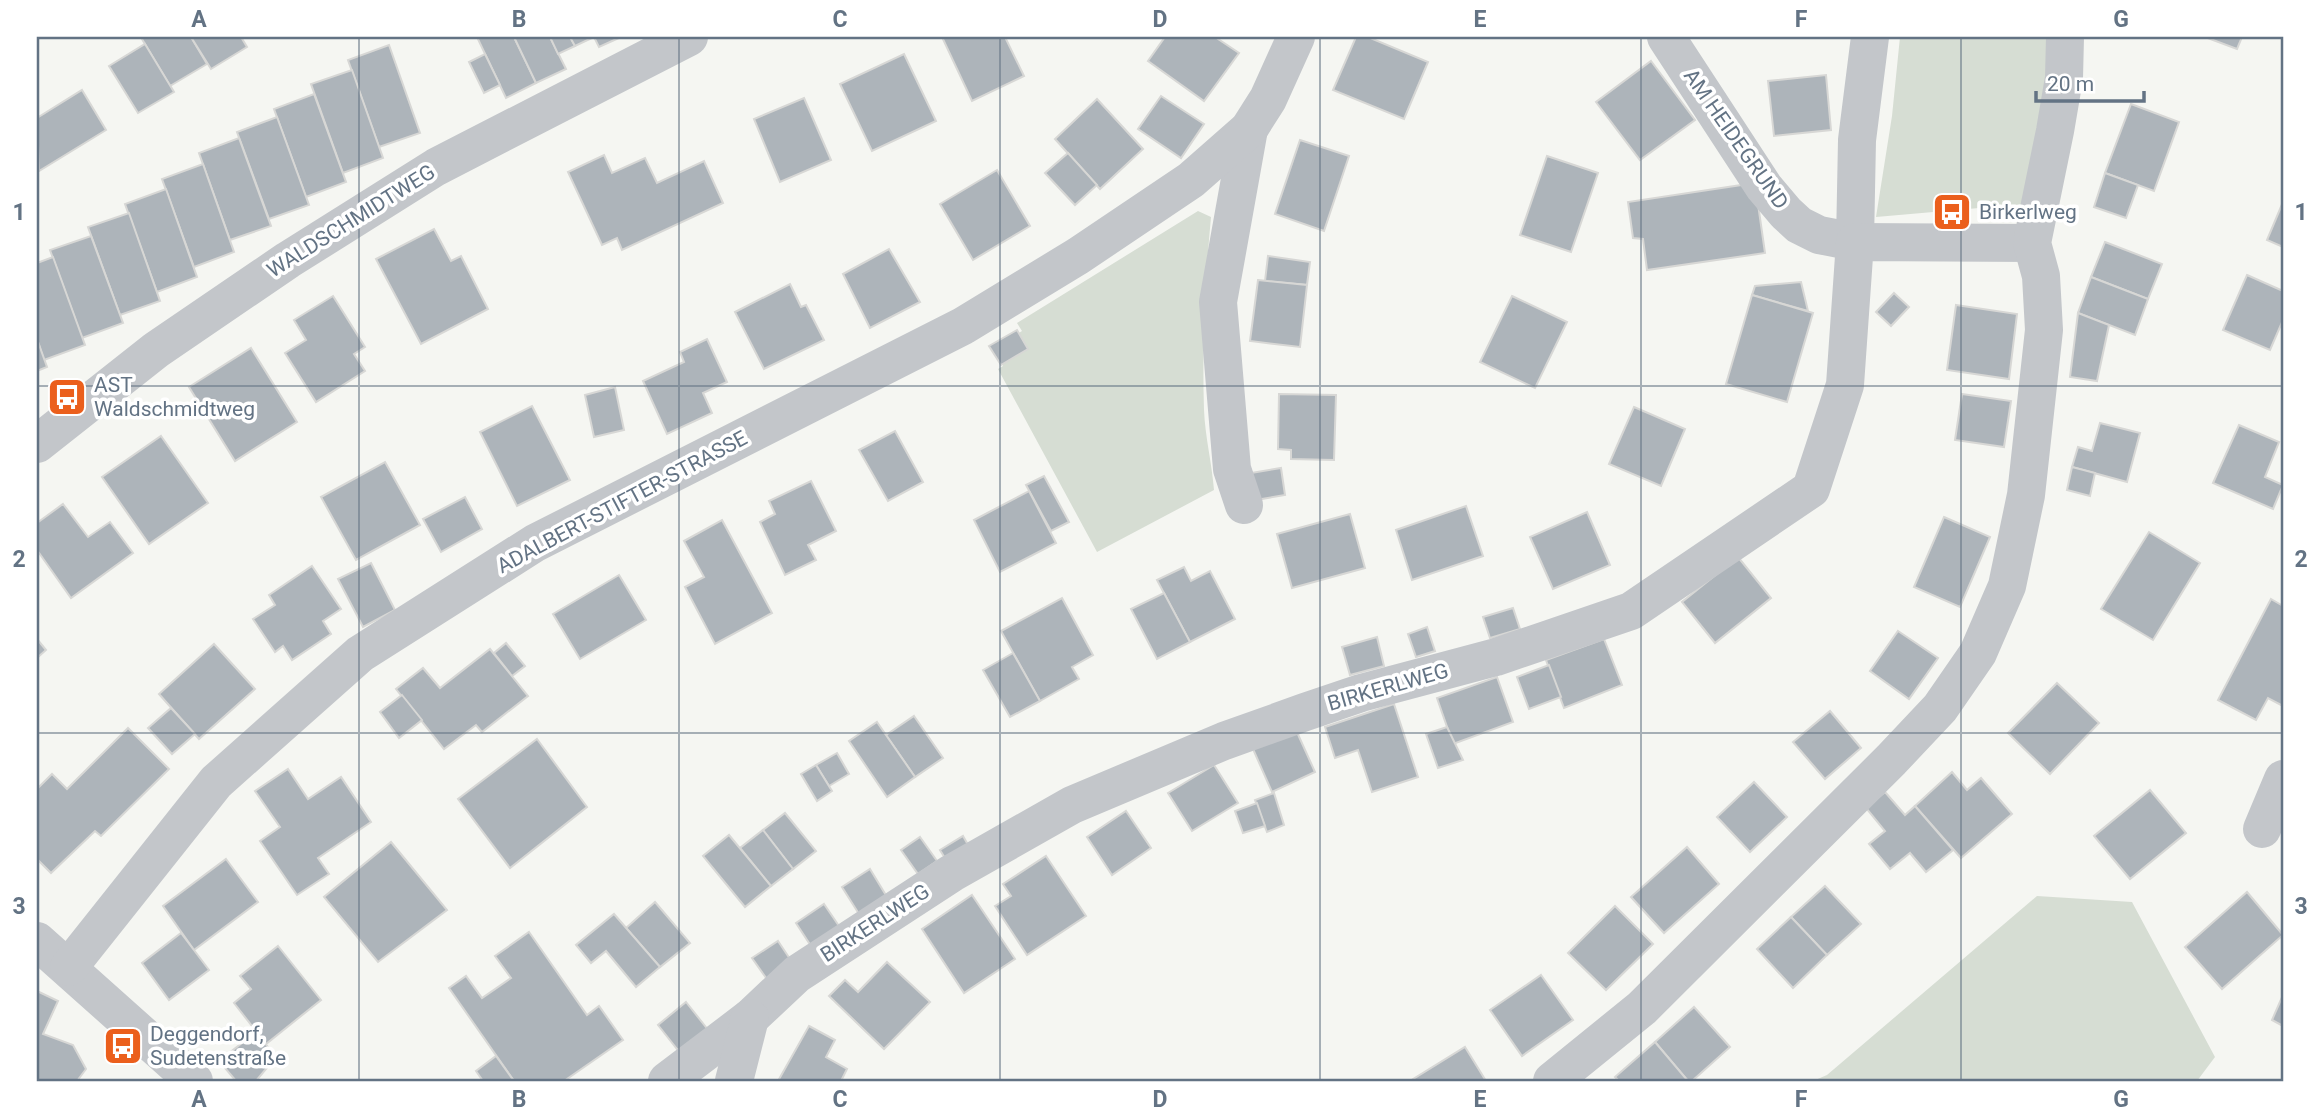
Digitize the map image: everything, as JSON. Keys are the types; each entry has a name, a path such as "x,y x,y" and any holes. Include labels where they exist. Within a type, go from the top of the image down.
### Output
{"street":[{"name":"WALDSCHMIDTWEG","path":"37,444 156,350 288,260 436,167 689,37"},
{"name":"ADALBERT-STIFTER-STRASSE","path":"69,967 216,782 360,654 535,543 963,326 1078,256 1191,180 1249,129 1268,99 1296,37"},
{"name":"AM HEIDEGRUND","path":"1666,37 1765,187 1799,225 1819,235 1855,242 2032,243"},
{"path":"1855,242 1857,140 1870,37"},
{"path":"1552,1081 1642,1008 1891,760 1940,708 1978,653 2007,586 2026,495 2044,330 2041,276 2032,243 2064,78 2065,37"},
{"name":"ADALBERT-STIFTER-STRASSE","path":"1244,505 1232,469 1218,302 1249,129"},
{"name":"BIRKERLWEG","path":"667,1081 750,1018 808,967 952,873 1072,805 1224,741 1304,712 1361,693 1496,657 1631,611 1811,489 1845,385 1855,242"},
{"path":"2262,830 2283,779"},
{"path":"37,941 194,1081"},
{"path":"734,1081 750,1018"}],"shaded area":[{"path":"1900,37 2063,37 2025,204 1876,217 1892,116"},
{"path":"1198,211 1211,217 1204,314 1203,386 1214,490 1097,552 998,369 1003,366 995,348 1022,331 1017,323"},
{"path":"2037,896 2132,902 2215,1057 2197,1081 1813,1081 1827,1075"}],"building":[{"path":"191,37 207,64 170,86 142,39"},
{"path":"191,37 241,37 247,47 211,69"},
{"path":"477,37 514,37 536,83 506,98"},
{"path":"514,37 550,37 566,69 536,83"},
{"path":"550,37 570,37 575,46 558,54"},
{"path":"570,37 594,37 575,46"},
{"path":"594,37 621,37 599,47"},
{"path":"942,37 1005,37 1024,76 972,101"},
{"path":"1165,37 1215,37 1239,53 1204,101 1148,61"},
{"path":"1356,37 1368,37 1428,62 1404,119 1333,90"},
{"path":"2205,37 2242,37 2237,49"},
{"path":"145,44 174,92 138,113 109,66"},
{"path":"389,45 420,133 379,147 348,60"},
{"path":"485,54 500,85 484,93 469,62"},
{"path":"904,54 936,121 872,151 840,84"},
{"path":"1651,61 1695,120 1640,160 1596,102"},
{"path":"352,70 383,158 343,173 311,84"},
{"path":"1826,75 1831,130 1774,136 1768,81"},
{"path":"82,90 106,130 39,171 37,118"},
{"path":"314,94 346,182 306,197 274,109"},
{"path":"1161,96 1204,124 1181,158 1138,129"},
{"path":"804,98 831,160 780,182 754,119"},
{"path":"1097,99 1143,149 1100,189 1055,139"},
{"path":"2131,104 2179,122 2154,191 2105,173"},
{"path":"277,117 309,205 269,219 237,132"},
{"path":"239,138 271,226 230,240 199,153"},
{"path":"1300,140 1349,156 1324,231 1275,214"},
{"path":"1068,153 1097,185 1075,205 1045,173"},
{"path":"604,155 612,173 645,158 657,183 704,161 723,203 622,250 617,238 602,245 568,172"},
{"path":"1547,156 1598,173 1571,252 1520,235"},
{"path":"203,164 234,252 194,267 162,179"},
{"path":"997,170 1030,226 973,260 940,204"},
{"path":"2105,173 2138,185 2126,218 2094,207"},
{"path":"1755,183 1765,253 1647,270 1643,239 1633,238 1628,202"},
{"path":"166,189 197,277 157,292 125,204"},
{"path":"2283,202 2283,247 2267,240"},
{"path":"129,213 160,301 120,315 88,227"},
{"path":"434,229 451,261 461,256 488,309 421,344 376,259"},
{"path":"91,236 123,323 82,338 50,250"},
{"path":"2105,242 2162,264 2148,299 2091,277"},
{"path":"889,249 920,302 870,328 843,274"},
{"path":"1268,256 1310,262 1307,285 1265,281"},
{"path":"53,257 85,345 44,360 37,339 37,263"},
{"path":"2247,275 2283,291 2283,320 2270,350 2223,330"},
{"path":"2091,277 2148,299 2135,335 2078,313"},
{"path":"1258,280 1307,285 1300,347 1250,341"},
{"path":"1801,282 1808,311 1752,295 1755,286"},
{"path":"790,284 801,307 806,305 824,340 764,369 735,312"},
{"path":"1894,293 1909,307 1891,326 1876,312"},
{"path":"1752,295 1813,313 1787,402 1726,384"},
{"path":"333,296 365,347 354,354 365,371 316,402 285,353 306,340 294,320"},
{"path":"1512,296 1567,322 1535,388 1480,362"},
{"path":"1956,305 2017,314 2009,379 1947,370"},
{"path":"2078,313 2109,325 2097,381 2070,377"},
{"path":"1017,330 1028,349 1001,365 989,346"},
{"path":"37,339 47,367 37,371"},
{"path":"707,339 727,382 703,393 712,413 667,434 643,381 684,362 680,352"},
{"path":"251,348 297,422 235,461 189,387"},
{"path":"615,387 624,430 594,437 585,395"},
{"path":"1279,394 1336,395 1334,460 1291,459 1291,450 1278,449"},
{"path":"1962,394 2011,401 2004,447 1955,440"},
{"path":"532,406 570,480 517,506 480,432"},
{"path":"1634,407 1685,429 1661,486 1609,464"},
{"path":"2100,423 2140,433 2127,482 2072,467 2078,447 2092,451"},
{"path":"2239,425 2279,442 2265,477 2283,485 2273,509 2213,483"},
{"path":"895,431 923,482 888,501 859,450"},
{"path":"161,436 208,503 149,544 102,477"},
{"path":"385,462 420,525 356,560 321,497"},
{"path":"2072,467 2095,473 2090,496 2067,490"},
{"path":"1281,468 1285,495 1256,500 1251,473"},
{"path":"1044,476 1069,522 1051,531 1026,485"},
{"path":"811,481 836,531 808,545 816,560 785,575 760,522 775,514 769,501"},
{"path":"1029,491 1056,543 1000,572 974,520"},
{"path":"465,497 482,529 441,552 423,519"},
{"path":"63,504 88,537 110,522 133,553 71,598 37,550 37,523"},
{"path":"1466,506 1483,556 1412,580 1396,530"},
{"path":"1587,512 1610,565 1553,589 1530,537"},
{"path":"1350,514 1365,568 1292,588 1277,534"},
{"path":"1944,517 1990,537 1960,607 1914,587"},
{"path":"722,520 772,613 715,644 685,587 704,577 684,541"},
{"path":"2149,532 2200,563 2153,640 2101,609"},
{"path":"1738,557 1771,598 1715,643 1682,602"},
{"path":"371,563 395,610 363,627 338,579"},
{"path":"312,566 341,609 323,621 331,634 292,660 283,646 275,652 253,619 275,605 269,595"},
{"path":"1184,567 1191,581 1210,571 1235,619 1190,642 1157,580"},
{"path":"619,575 646,620 580,659 553,614"},
{"path":"1164,593 1190,642 1157,659 1131,609"},
{"path":"1062,598 1093,655 1072,667 1079,679 1040,701 1001,631"},
{"path":"2271,599 2283,606 2283,706 2268,698 2256,720 2218,700"},
{"path":"1513,608 1520,629 1490,638 1483,617"},
{"path":"1427,627 1435,651 1416,657 1408,634"},
{"path":"1898,631 1938,658 1909,699 1870,671"},
{"path":"1377,637 1384,666 1350,675 1342,647"},
{"path":"37,639 46,650 37,658"},
{"path":"1604,639 1622,685 1564,708 1546,660"},
{"path":"506,643 525,666 512,676 494,653"},
{"path":"214,644 255,689 199,739 159,694"},
{"path":"490,649 528,696 482,732 476,725 444,749 396,689 423,668 440,688"},
{"path":"1013,653 1040,701 1010,717 983,670"},
{"path":"1549,665 1561,697 1529,709 1517,677"},
{"path":"1497,677 1513,722 1453,744 1437,698"},
{"path":"2057,683 2099,723 2050,774 2008,733"},
{"path":"402,695 422,720 399,738 380,712"},
{"path":"1394,704 1418,777 1372,792 1358,750 1335,758 1325,727"},
{"path":"171,708 195,734 172,754 148,728"},
{"path":"1830,711 1861,748 1825,779 1793,742"},
{"path":"914,716 943,758 915,777 886,735"},
{"path":"877,722 915,777 887,797 849,741"},
{"path":"1447,727 1463,760 1438,768 1426,734"},
{"path":"128,728 169,769 101,836 95,831 51,873 37,859 37,789 52,774 67,789"},
{"path":"1296,730 1315,772 1272,792 1253,749"},
{"path":"537,739 587,807 510,868 458,799"},
{"path":"837,753 849,774 829,786 816,765"},
{"path":"816,765 832,791 817,801 801,774"},
{"path":"1214,765 1238,803 1192,831 1168,793"},
{"path":"288,769 308,799 341,777 371,822 318,858 329,874 297,895 260,841 280,827 255,791"},
{"path":"1952,772 1967,790 1981,778 2012,814 1961,858 1915,806"},
{"path":"1754,782 1787,817 1750,852 1717,817"},
{"path":"2150,790 2186,833 2130,879 2094,836"},
{"path":"1885,792 1905,815 1915,806 1953,850 1926,872 1910,853 1890,869 1869,844 1885,831 1866,808"},
{"path":"1274,793 1284,825 1267,832 1255,800"},
{"path":"1257,803 1265,826 1243,833 1235,811"},
{"path":"1126,811 1151,848 1112,875 1087,837"},
{"path":"785,813 816,851 793,869 763,830"},
{"path":"763,830 793,869 771,886 740,848"},
{"path":"729,835 771,886 745,907 703,856"},
{"path":"963,836 971,850 948,863 940,850"},
{"path":"920,837 937,861 918,874 901,850"},
{"path":"391,842 447,910 378,962 324,897"},
{"path":"1687,847 1719,884 1664,933 1631,897"},
{"path":"1046,856 1086,916 1027,955 995,906 1011,896 1003,884"},
{"path":"226,859 258,902 194,950 163,906"},
{"path":"870,869 887,897 859,914 842,887"},
{"path":"1825,886 1861,924 1827,955 1791,917"},
{"path":"2247,892 2283,935 2222,989 2185,947"},
{"path":"972,895 1015,959 964,993 922,929"},
{"path":"655,902 690,943 660,967 626,928"},
{"path":"824,904 841,929 813,949 796,923"},
{"path":"1615,906 1653,944 1606,990 1568,953"},
{"path":"614,914 660,967 636,987 606,951 591,963 576,945"},
{"path":"1791,917 1827,955 1793,988 1757,949"},
{"path":"529,932 587,1015 599,1006 623,1040 564,1081 514,1081 449,988 466,976 482,998 511,978 495,956"},
{"path":"181,933 209,970 169,1000 142,963"},
{"path":"778,941 794,965 769,982 752,958"},
{"path":"278,946 321,1000 266,1044 234,1003 251,989 240,976"},
{"path":"887,962 930,1002 884,1049 829,996 845,980 858,992"},
{"path":"1541,975 1573,1020 1522,1056 1490,1010"},
{"path":"37,991 58,1001 43,1034 73,1045 86,1069 77,1081 37,1081"},
{"path":"2283,995 2283,1026 2272,1020"},
{"path":"686,1002 709,1031 681,1054 658,1025"},
{"path":"1694,1007 1730,1047 1692,1081 1688,1081 1655,1042"},
{"path":"809,1026 835,1040 826,1057 847,1069 841,1081 778,1081"},
{"path":"256,1032 276,1057 256,1081 236,1081 219,1061"},
{"path":"1655,1042 1688,1081 1619,1081 1615,1077"},
{"path":"1465,1047 1486,1081 1410,1081"},
{"path":"496,1056 514,1081 483,1081 476,1071"}],"place":[{"name":"Birkerlweg","path":"1952,212"},
{"name":"AST Waldschmidtweg","path":"67,397"},
{"name":"Deggendorf, Sudetenstraße","path":"123,1046"}]}
